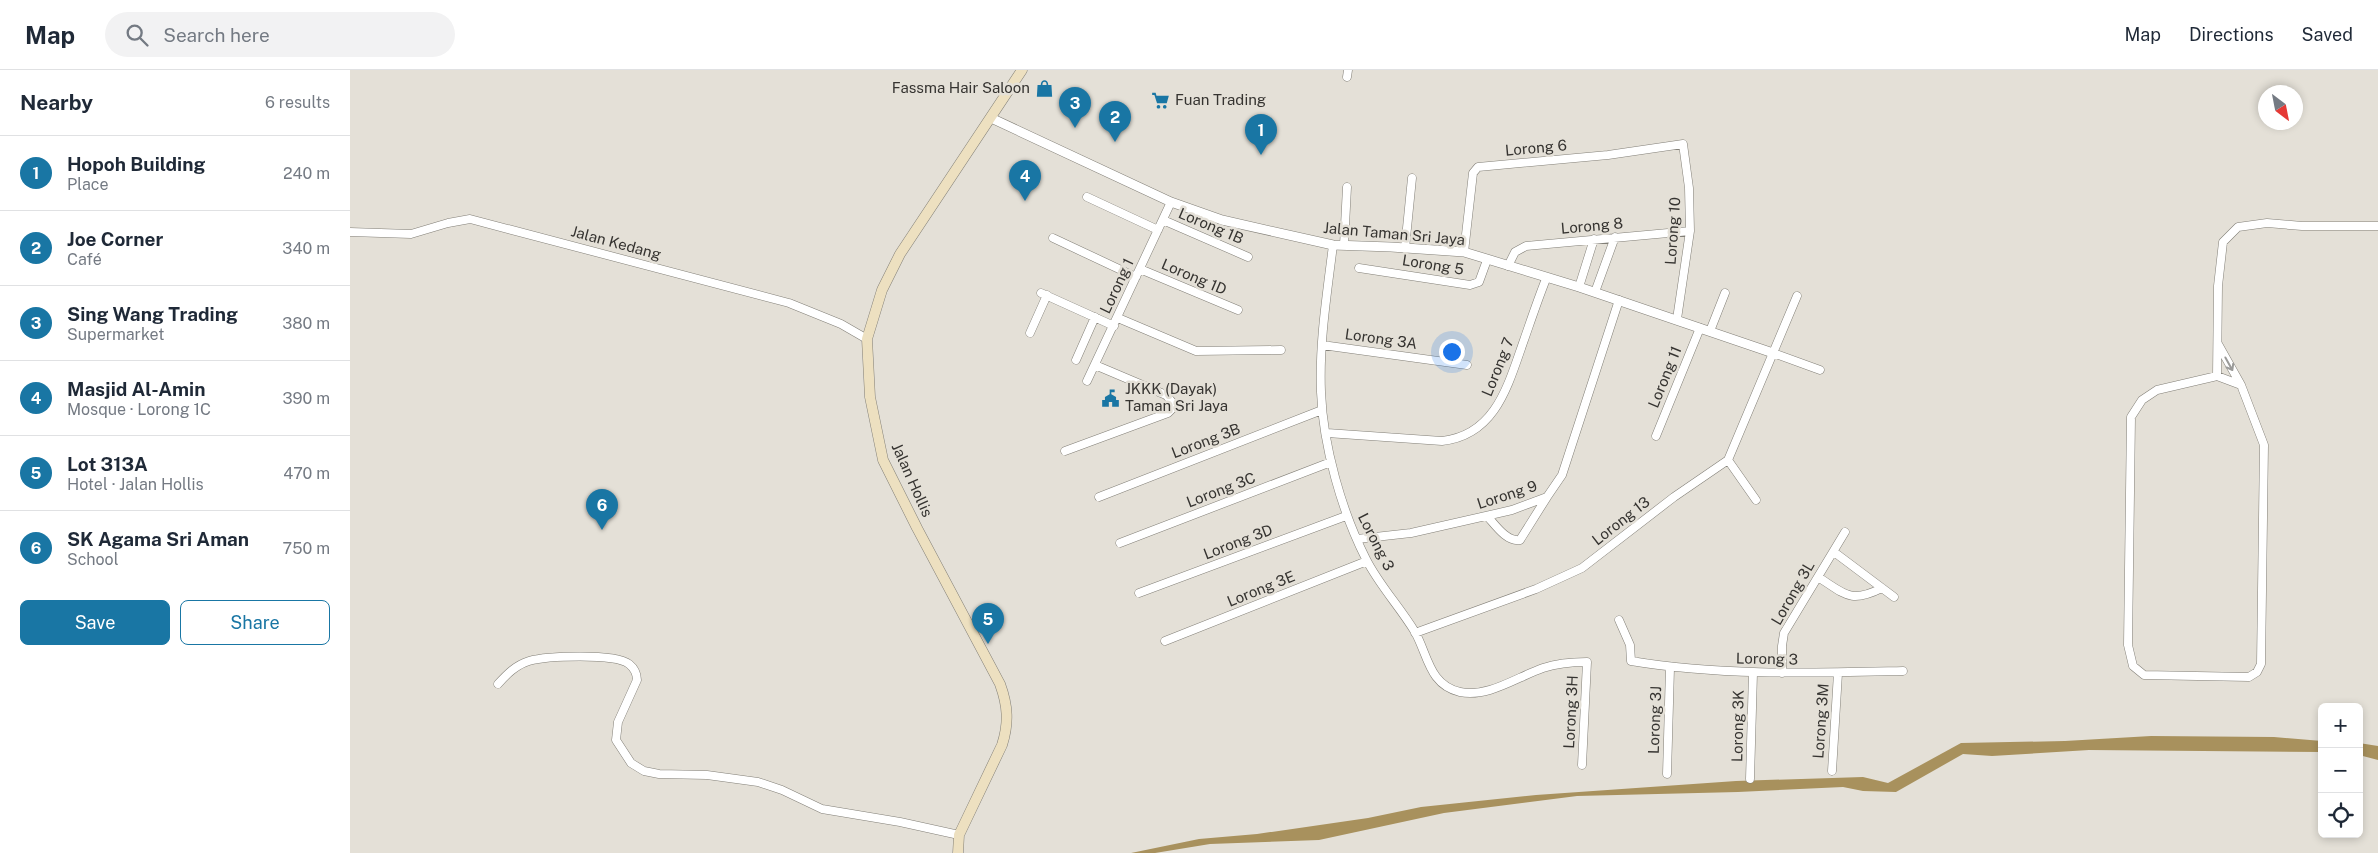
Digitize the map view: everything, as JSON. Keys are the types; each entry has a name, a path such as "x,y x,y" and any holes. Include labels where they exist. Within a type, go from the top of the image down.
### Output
{"main road":[{"name":"Jalan Hollis","path":"958,853 959,835 971,806 1002,745 1007,730 1008,712 1006,698 917,528 884,460 870,397 867,339 882,290 900,254 1022,70"}],"street":[{"name":"Jalan Taman Sri Jaya","path":"991,118 1171,202 1254,229 1333,245 1464,252 1546,279 1595,292 1773,353"},
{"name":"Lorong 10","path":"1677,319 1690,231 1689,188 1683,144"},
{"name":"Lorong 6","path":"1464,252 1468,231 1473,173 1478,167 1608,155 1683,144"},
{"path":"1405,248 1412,178"},
{"path":"1344,245 1346,187"},
{"path":"1087,197 1158,230"},
{"name":"Lorong 1","path":"1087,381 1171,202"},
{"name":"Jalan Kedang","path":"350,232 412,234 448,222 470,219 789,303 834,321 867,339"},
{"name":"Lorong 1B","path":"1162,220 1248,257"},
{"path":"2217,376 2218,286 2223,242 2238,227 2267,223 2302,226 2378,226"},
{"name":"Lorong 8","path":"1508,266 1515,252 1526,246 1690,231"},
{"path":"1595,292 1614,237"},
{"path":"1053,238 1136,277"},
{"path":"1579,287 1594,239"},
{"name":"Lorong 3","path":"1333,245 1322,345 1322,410 1331,462 1346,516 1367,561 1415,633 1432,673 1449,688 1461,692 1483,692 1558,663 1587,662"},
{"name":"Lorong 5","path":"1360,268 1470,285 1479,282 1487,260"},
{"name":"Lorong 1D","path":"1140,269 1238,310"},
{"name":"Lorong 7","path":"1327,433 1442,441 1457,439 1471,433 1490,416 1508,385 1546,279"},
{"path":"1710,331 1725,293"},
{"path":"1030,333 1044,294 1114,326"},
{"path":"1756,500 1728,460 1797,296"},
{"name":"Lorong 9","path":"1357,539 1411,533 1488,517 1547,497 1562,475 1619,300"},
{"path":"1076,360 1096,317"},
{"path":"1118,318 1196,351 1281,350"},
{"name":"Lorong 11","path":"1656,436 1700,328"},
{"path":"2217,342 2241,385 2264,445 2261,664 2257,672 2249,677 2144,675 2133,666 2128,645 2131,417 2142,400 2157,390 2217,376 2241,385"},
{"name":"Lorong 3A","path":"1322,345 1467,365"},
{"path":"1773,353 1820,370"},
{"path":"1065,451 1168,412 1173,408 1172,402 1166,395 1095,365"},
{"name":"Lorong 3B","path":"1099,497 1322,410"},
{"name":"Lorong 13","path":"1415,633 1536,589 1582,568 1674,497 1728,460"},
{"name":"Lorong 3C","path":"1120,543 1331,462"},
{"path":"1488,517 1508,537 1513,540 1520,540 1547,497"},
{"name":"Lorong 3D","path":"1139,593 1346,516"},
{"name":"Lorong 3L","path":"1782,673 1784,633 1845,532"},
{"path":"1834,552 1894,597"},
{"name":"Lorong 3E","path":"1165,641 1367,561"},
{"path":"1818,577 1852,596 1865,596 1882,588"},
{"name":"Lorong 3","path":"1619,620 1630,646 1631,661 1670,668 1752,673 1903,671"},
{"path":"498,684 512,669 535,659 586,657 622,661 633,669 637,680 618,722 616,740 637,767 651,773 707,775 758,782 782,790 822,809 900,822 959,835"},
{"name":"Lorong 3H","path":"1582,765 1587,662"},
{"name":"Lorong 3J","path":"1667,774 1670,668"},
{"name":"Lorong 3K","path":"1750,778 1752,673"},
{"name":"Lorong 3M","path":"1832,771 1838,673"}],"shaded area":[{"path":"2151,736 2274,737 2318,741 2318,752 2089,750 1992,756 1963,754 1896,792 1863,791 1843,787 1577,796 1444,813 1319,840 1210,844 1155,853 1131,853 1199,839 1257,834 1368,818 1421,807 1536,795 1736,781 1863,777 1888,783 1961,743 2065,741"},
{"path":"2363,744 2378,746 2378,760 2363,756"}],"place":[{"name":"Fassma Hair Saloon","path":"1044,88"},
{"name":"Fuan Trading","path":"1161,100"},
{"name":"Sing Wang Trading","path":"1075,128"},
{"name":"Joe Corner","path":"1115,142"},
{"name":"Hopoh Building","path":"1261,155"},
{"name":"Masjid Al-Amin","path":"1025,201"},
{"name":"JKKK (Dayak) Taman Sri Jaya","path":"1111,398"},
{"name":"SK Agama Sri Aman","path":"602,530"},
{"name":"Lot 313A","path":"988,644"}]}
